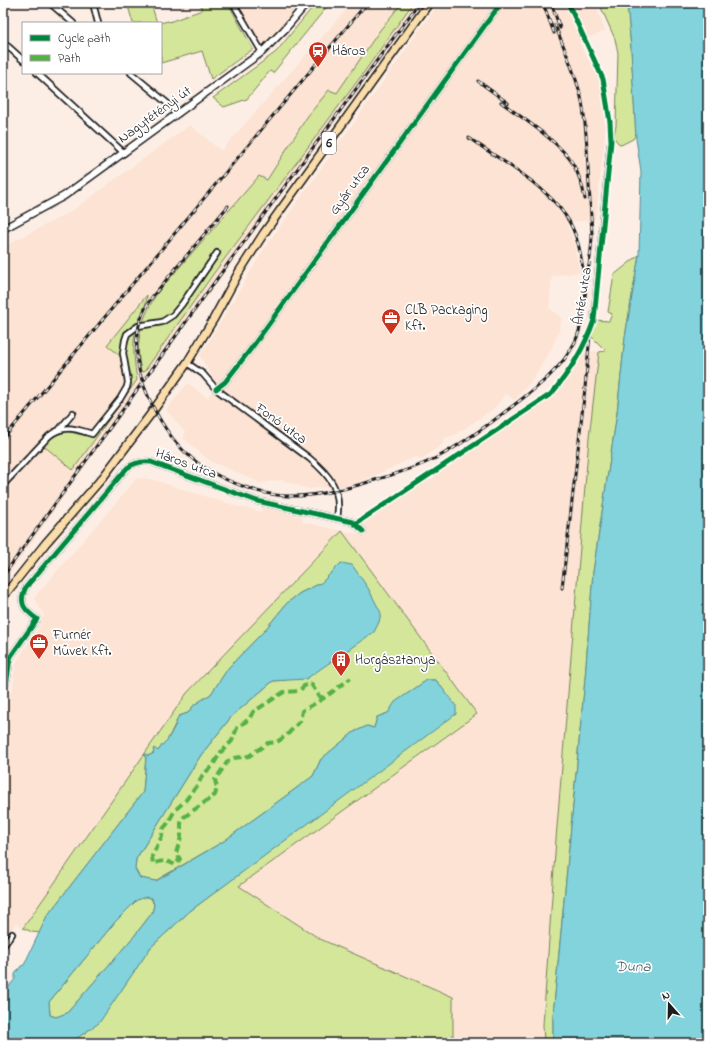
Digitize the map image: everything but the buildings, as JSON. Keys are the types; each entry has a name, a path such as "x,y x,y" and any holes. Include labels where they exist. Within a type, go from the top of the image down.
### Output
{"main road":[{"name":"Nagytétényi út","path":"3,229 59,199 262,52 284,30 307,3"},
{"name":"6","path":"3,597 45,544 126,448 186,363 213,320 239,272 264,233 429,3"}],"street":[{"path":"50,3 72,22"},
{"path":"93,3 98,22"},
{"path":"233,3 262,52"},
{"name":"Gyár utca","path":"216,389 224,382 250,350 501,3"},
{"path":"3,42 22,59"},
{"path":"38,74 124,153"},
{"path":"132,74 179,113"},
{"path":"59,430 69,428 92,434 125,393 128,382 123,359 127,334 138,326 162,322 173,315 217,253"},
{"name":"Fonó utca","path":"186,363 203,374 216,389 309,458 323,471 332,482 336,491 338,500 337,518"},
{"path":"3,485 49,436 59,430 73,413"},
{"name":"Háros utca","path":"3,688 7,680 9,660 37,619 28,612 23,604 22,598 26,587 132,464 138,462 151,462 257,502 353,522 363,531"},
{"path":"3,946 12,934"}],"shaded area":[{"path":"236,3 304,3 263,46"},
{"path":"352,3 390,3 386,13 394,3 402,3 380,30 337,93 307,117 267,180 259,176 158,292 147,313 139,334 138,361 141,371 136,372 134,362 135,334 138,322 147,301 107,345 121,356 127,365 132,380 130,388 96,434 90,435 64,431 51,438 44,446 73,469 214,273 362,75 413,3 421,3 149,376 3,583 3,247 70,212 190,125 221,151"},
{"path":"439,3 595,3 605,31 579,42 599,80 603,96 605,136 595,220 566,222 572,237 580,272 552,276 549,308 562,318 558,334 551,349 533,379 515,400 506,394 493,409 455,435 443,438 443,444 420,460 417,456 356,484 333,489 324,487 309,489 281,480 261,483 210,461 184,439 185,432 166,410 188,383 207,398 217,384 200,356 266,246"},
{"path":"583,350 599,352 589,438 556,839 543,1025 544,1043 453,1043 453,997 320,939 239,886 477,714 342,531 359,534 365,530 361,523 559,391"},
{"path":"137,478 150,479 236,506 261,512 263,507 303,517 302,522 342,531 187,693 23,928 16,923 3,941 3,702 13,689 16,663 39,627 44,615 34,598"}],"green space":[{"path":"127,3 151,3 157,22 133,22"},
{"path":"200,3 228,3 253,49 211,79 202,51 162,63 162,22 169,22 202,10"},
{"path":"316,3 330,3 273,73 270,71 247,99 224,107 213,98 276,52"},
{"path":"402,3 413,3 362,75 214,273 144,372 141,371 138,350 141,330 152,301 158,292 259,176 267,180 307,117 329,90 337,93 380,30"},
{"path":"599,3 627,3 636,134 633,139 621,145 614,137 616,126 618,53 615,39"},
{"path":"639,255 625,337 617,413 593,572 585,679 553,1016 553,1043 544,1043 543,1025 556,839 589,438 599,352 606,351 591,336 595,320 609,321 612,314 608,312 614,275"},
{"path":"147,295 147,300 136,328 134,339 134,357 137,380 73,470 44,446 52,438 64,431 87,435 96,434 130,388 131,375 129,369 122,358 107,345"},
{"path":"342,531 477,714 239,886 320,939 453,997 453,1043 67,1043 73,1041 99,1022 151,947 190,911 301,828 456,706 436,680 427,680 396,702 388,713 377,717 374,728 367,726 354,732 321,759 313,776 224,841 155,881 140,878 135,869 136,859 201,755 232,716 273,681 286,680 341,563 321,583 300,593 287,603 264,631 229,667 211,694 194,705 188,713 179,716 168,739 158,751 146,757 143,792 47,916 40,933 32,932 23,928 187,693"},
{"path":"146,897 151,898 154,905 152,913 135,935 67,1013 56,1017 50,1015 49,1002 115,922 137,900"}],"water":[{"name":"Duna","path":"627,3 708,3 708,1043 553,1043 553,1016 585,679 593,572 617,413 625,337 639,255 641,171 636,139"},
{"path":"341,563 352,565 368,588 381,613 379,622 374,632 306,679 273,681 232,716 201,755 136,859 135,869 140,878 156,881 224,841 313,776 321,759 354,732 367,726 374,728 377,717 388,713 395,702 427,680 436,680 456,706 456,714 190,911 151,947 99,1023 73,1041 67,1043 3,1043 3,994 15,979 15,974 21,966 24,965 47,916 143,792 145,754 148,756 154,753 154,748 158,751 168,739 179,716 188,713 194,705 211,694 229,667 264,631 287,603 300,593 321,583","holes":["146,897 152,898 154,905 152,913 135,935 67,1013 56,1017 50,1015 49,1002 115,922 137,900"]}],"railway":[{"path":"3,439 367,3"},
{"path":"3,576 219,276 419,3"},
{"path":"543,3 554,33"},
{"path":"551,3 560,28"},
{"path":"228,206 152,297 140,320 136,345 139,371 156,413 175,441 198,463 227,480 260,492 287,496 331,492 407,470 438,457 486,426 522,399 552,373 569,353 580,328 584,308 592,240 586,132 579,88 555,25"},
{"path":"478,81 508,103"},
{"path":"501,102 550,139 567,156 577,172 585,199"},
{"path":"469,138 521,173 546,193 556,204 565,215 573,229 580,252 584,276"},
{"path":"562,588 585,388 608,144"}],"marked path":[{"path":"324,698 319,696 311,684 304,686 299,691 284,692 253,712 249,719 237,728 232,741 202,776 199,783 185,801 175,810 163,829 162,836 152,856 153,864 164,861 175,865 180,859 176,853 181,837 181,823 184,817 215,795 217,788 215,780 228,761 234,758 249,756 268,743 277,742 287,735 300,721 302,711 324,698 351,678"}],"cycle path":[{"path":"216,389 225,382 250,350 501,3"},
{"name":"Ártér utca","path":"355,524 551,394 576,359 586,340 594,320 611,141 610,122 603,79 568,3"},
{"path":"3,688 7,680 11,656 37,619 24,606 23,597 26,587 127,468 133,464 151,462 257,501 353,522 363,531"}],"place":[{"name":"Háros","path":"318,68"},
{"name":"CLB Packaging Kft.","path":"391,335"},
{"name":"Furnér Művek Kft.","path":"39,660"},
{"name":"Horgásztanya","path":"341,677"}]}
